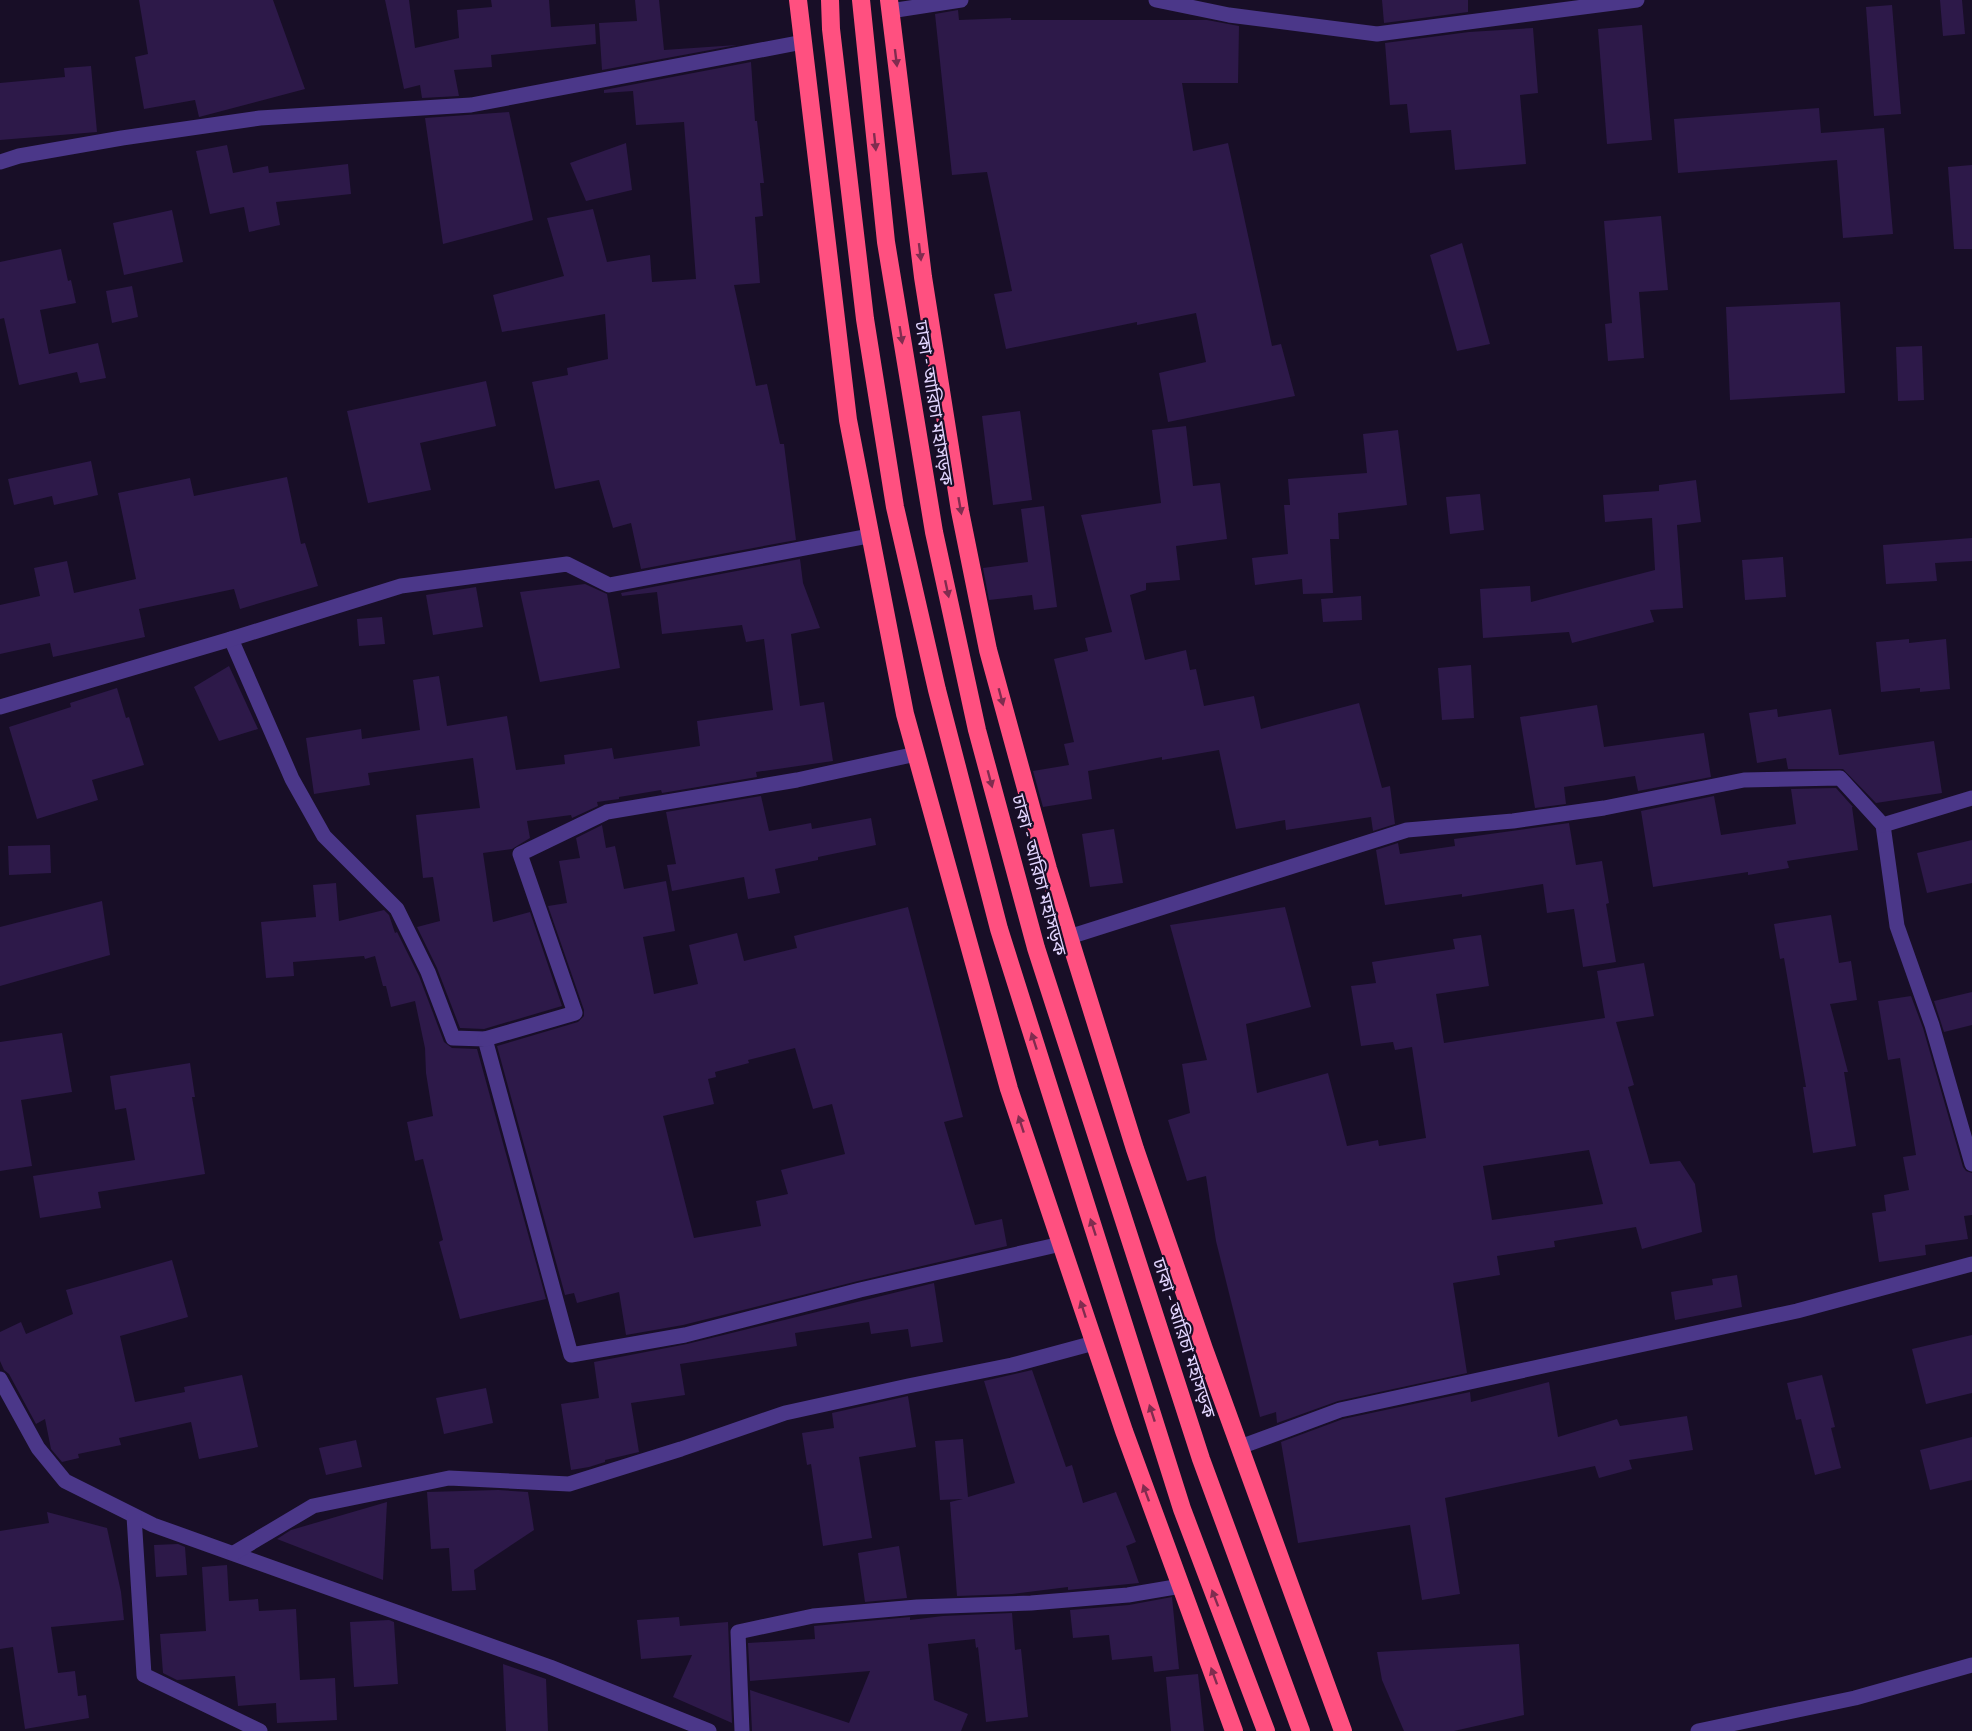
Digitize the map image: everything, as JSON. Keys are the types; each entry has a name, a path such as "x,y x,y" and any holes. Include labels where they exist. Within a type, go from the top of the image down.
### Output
{"highway":[{"path":"798,0 848,420 905,714 1009,1089 1124,1431 1234,1731"},
{"path":"830,0 831,29 865,319 895,507 938,690 1002,940 1182,1509 1266,1731"},
{"name":"ঢাকা - আরিচা মহাসড়ক","path":"861,0 886,242 934,532 977,730 1036,948 1193,1437 1302,1731"},
{"path":"890,6 923,277 960,511 988,650 1048,869 1134,1149 1343,1731"}],"street":[{"path":"890,6 961,0"},
{"path":"1156,0 1229,15 1377,34 1637,0"},
{"path":"0,162 19,156 122,138 260,118 471,105 803,42"},
{"path":"0,707 401,586 567,564 609,585 869,536"},
{"path":"231,639 292,779 324,836 397,909 428,972 453,1038 485,1039 575,1013 520,854 607,812 797,780 916,754"},
{"path":"1069,937 1407,830 1513,821 1604,808 1743,780 1840,777 1883,825 1897,926 1932,1025 1962,1136 1972,1164"},
{"path":"1883,825 1972,798"},
{"path":"485,1039 571,1355 685,1335 861,1290 1061,1244"},
{"path":"1240,1447 1340,1410 1618,1352 1797,1311 1972,1264"},
{"path":"234,1553 313,1506 449,1478 569,1484 785,1413 1012,1365 1094,1343"},
{"path":"0,1379 38,1448 65,1481 153,1525 550,1667 709,1731"},
{"path":"134,1515 144,1675 260,1731"},
{"path":"742,1731 738,1632 813,1616 917,1607 1031,1603 1128,1594 1181,1586"},
{"path":"1698,1731 1855,1698 1972,1665"}],"building":[{"path":"139,0 273,0 305,89 199,117 195,100 144,109 135,57 148,54"},
{"path":"385,0 409,0 415,48 459,38 457,10 492,7 491,0 549,0 551,27 595,24 596,44 491,55 492,67 454,70 459,96 422,98 420,85 404,89"},
{"path":"635,0 659,0 664,50 737,45 602,70 599,23 637,21"},
{"path":"1382,0 1468,0 1468,12 1384,23"},
{"path":"1940,0 1962,0 1965,34 1943,36"},
{"path":"1892,5 1901,114 1874,116 1866,7"},
{"path":"958,10 959,20 1011,18 1011,20 1207,20 1239,26 1238,83 1182,83 1193,151 1228,143 1272,346 1281,344 1295,396 1168,422 1159,373 1206,362 1196,313 1137,325 1137,322 1006,349 994,294 1012,291 987,172 952,175 935,14"},
{"path":"1642,25 1652,140 1607,144 1598,29"},
{"path":"1533,28 1538,93 1520,95 1526,164 1455,170 1451,130 1410,133 1407,104 1390,105 1385,43 1469,32"},
{"path":"751,62 755,121 757,121 764,183 760,183 763,216 755,217 760,283 734,285 756,386 767,384 780,444 784,444 796,540 641,569 631,523 613,528 599,480 555,489 532,382 568,375 567,368 608,359 605,314 502,332 493,295 564,276 547,218 593,209 607,262 650,255 652,282 696,279 684,122 636,125 633,91 604,93 604,90"},
{"path":"91,66 97,132 0,140 0,83 65,77 64,68"},
{"path":"1819,108 1821,133 1884,128 1893,234 1843,238 1837,160 1678,173 1674,119"},
{"path":"509,112 533,220 443,244 425,118"},
{"path":"626,143 632,190 586,201 570,163"},
{"path":"227,145 233,173 268,166 269,173 348,164 351,194 276,202 280,225 249,232 244,207 210,214 196,151"},
{"path":"1972,165 1972,249 1954,249 1948,167"},
{"path":"172,210 183,262 124,275 113,223"},
{"path":"1661,216 1668,290 1639,292 1644,358 1608,361 1605,324 1612,323 1604,221"},
{"path":"1462,243 1490,344 1457,351 1430,255"},
{"path":"61,249 68,281 71,280 76,303 40,310 49,354 98,343 106,378 80,383 77,372 19,385 4,318 0,319 0,262"},
{"path":"132,286 138,317 112,323 106,291"},
{"path":"1840,302 1845,393 1730,400 1726,307"},
{"path":"1922,346 1924,400 1898,401 1896,347"},
{"path":"486,381 496,426 420,443 431,490 368,503 347,411"},
{"path":"1020,411 1032,500 993,505 982,416"},
{"path":"1186,426 1193,486 1220,483 1227,539 1176,546 1180,580 1146,583 1146,590 1130,595 1145,660 1186,650 1190,670 1196,669 1204,706 1254,696 1261,729 1359,703 1382,788 1390,786 1395,824 1373,831 1371,817 1286,830 1285,820 1236,829 1219,750 1162,760 1162,757 1088,771 1092,799 1043,807 1033,771 1069,765 1064,744 1074,742 1054,659 1088,651 1085,638 1112,632 1081,515 1161,503 1152,430"},
{"path":"1398,430 1407,505 1338,513 1339,539 1330,539 1333,593 1303,594 1302,579 1255,585 1252,558 1288,554 1284,505 1290,505 1288,479 1367,473 1363,434"},
{"path":"91,461 98,495 54,505 52,496 14,505 8,479"},
{"path":"287,477 301,544 305,543 318,586 240,609 234,589 139,609 145,637 53,657 50,643 0,654 0,605 40,596 34,568 67,561 74,593 136,579 118,493 190,478 194,496"},
{"path":"1696,480 1701,522 1677,525 1683,608 1650,610 1654,622 1572,643 1569,632 1483,638 1480,589 1530,586 1531,602 1655,570 1652,518 1605,522 1603,495 1659,491 1659,485"},
{"path":"1480,494 1484,530 1450,534 1446,497"},
{"path":"1044,506 1057,607 1034,610 1032,595 989,600 983,568 1028,562 1021,509"},
{"path":"1972,538 1972,561 1935,563 1937,581 1886,584 1883,545"},
{"path":"1783,557 1786,597 1745,600 1742,560"},
{"path":"800,559 803,583 820,628 791,634 800,706 824,702 833,761 756,772 757,777 662,793 661,790 619,797 619,799 597,802 598,806 572,818 571,815 527,821 530,838 512,849 483,853 493,922 530,912 562,1006 484,1029 460,1028 437,968 417,927 440,921 433,877 423,878 416,815 480,808 473,758 368,773 370,785 314,794 306,738 361,729 362,739 420,730 413,680 439,676 447,726 507,716 516,770 565,764 564,755 612,748 614,759 700,746 697,721 773,710 764,639 746,642 742,625 662,634 657,592 622,596 621,593"},
{"path":"585,584 607,594 620,668 540,682 520,592"},
{"path":"476,587 483,627 433,635 426,595"},
{"path":"1361,596 1362,620 1323,622 1321,599"},
{"path":"382,617 385,644 359,646 357,619"},
{"path":"1909,639 1909,643 1946,639 1950,689 1920,692 1920,688 1881,692 1876,642"},
{"path":"1471,665 1474,718 1442,720 1438,668"},
{"path":"229,666 258,729 219,741 194,687"},
{"path":"117,688 144,765 92,780 98,800 37,819 9,727 71,707 70,703"},
{"path":"1597,705 1604,747 1704,733 1711,777 1638,791 1635,776 1564,787 1566,804 1535,808 1520,717"},
{"path":"1777,709 1778,717 1831,709 1839,755 1934,741 1942,793 1876,803 1843,769 1788,769 1786,758 1757,763 1749,713"},
{"path":"1836,788 1853,807 1858,850 1787,861 1789,868 1653,887 1641,811 1714,796 1721,835 1796,824 1791,789"},
{"path":"761,796 769,831 811,823 812,829 871,818 876,845 775,869 780,893 748,899 744,877 672,891 667,865 676,864 666,812"},
{"path":"1569,823 1576,865 1602,861 1609,903 1606,904 1616,962 1583,967 1574,909 1547,913 1543,884 1462,897 1462,894 1385,905 1376,850 1398,843 1400,854 1455,846 1454,839"},
{"path":"602,825 606,848 615,846 624,889 666,881 675,931 643,937 654,994 698,984 689,945 737,933 744,961 797,948 794,936 908,907 963,1117 944,1122 975,1225 1002,1219 1007,1246 683,1325 626,1335 619,1292 577,1303 574,1293 565,1295 497,1046 578,1022 584,1016 584,1010 548,906 567,903 559,861 580,858 576,838","holes":["795,1048 813,1109 832,1104 845,1154 781,1170 788,1194 756,1201 761,1226 694,1238 663,1116 714,1104 708,1079 716,1077 715,1072 749,1063 748,1060"]},
{"path":"1114,829 1123,883 1090,887 1082,834"},
{"path":"1972,840 1972,883 1927,893 1917,853"},
{"path":"50,845 51,873 9,875 8,846"},
{"path":"336,883 339,921 384,910 389,915 395,933 397,932 419,976 444,1042 452,1048 477,1049 546,1299 460,1319 439,1242 443,1240 423,1159 415,1161 407,1122 433,1116 426,1073 425,1048 415,1001 391,1007 375,956 365,959 364,956 293,962 294,976 266,978 261,922 316,917 313,885"},
{"path":"102,901 110,955 0,986 0,927"},
{"path":"1285,907 1311,1007 1246,1024 1257,1093 1328,1073 1347,1146 1378,1140 1379,1146 1426,1138 1412,1047 1395,1050 1393,1042 1361,1046 1351,986 1376,983 1372,962 1455,949 1453,939 1481,935 1489,986 1436,994 1444,1043 1605,1018 1597,971 1644,963 1654,1016 1616,1022 1634,1085 1628,1087 1650,1164 1680,1161 1695,1184 1702,1232 1642,1249 1636,1227 1554,1241 1555,1247 1497,1256 1500,1275 1453,1283 1467,1373 1338,1401 1277,1423 1276,1412 1260,1417 1216,1241 1206,1176 1187,1181 1168,1120 1190,1113 1182,1064 1207,1060 1170,925","holes":["1589,1150 1603,1204 1492,1220 1483,1166"]},
{"path":"1831,915 1839,963 1851,961 1857,1000 1830,1004 1848,1072 1844,1072 1856,1146 1813,1153 1803,1087 1806,1087 1784,958 1780,959 1774,924"},
{"path":"1972,992 1972,1025 1944,1032 1934,1001"},
{"path":"1911,996 1923,1028 1963,1167 1972,1173 1972,1215 1964,1216 1968,1239 1925,1245 1926,1255 1879,1262 1872,1213 1886,1211 1884,1195 1909,1190 1903,1157 1916,1155 1900,1058 1888,1060 1878,1001"},
{"path":"62,1033 72,1092 21,1100 32,1166 0,1171 0,1042"},
{"path":"190,1063 195,1097 192,1097 205,1174 98,1192 101,1208 40,1218 33,1176 135,1160 126,1108 115,1110 110,1076"},
{"path":"172,1260 188,1317 120,1336 135,1402 185,1392 184,1387 242,1375 258,1447 199,1459 191,1422 119,1438 121,1445 78,1454 79,1458 62,1462 51,1449 45,1419 36,1424 9,1374 4,1370 0,1361 0,1332 21,1322 26,1334 73,1314 66,1290"},
{"path":"1737,1275 1742,1307 1675,1320 1671,1292 1713,1285 1712,1279"},
{"path":"934,1283 943,1342 911,1347 908,1329 871,1334 869,1322 795,1333 797,1346 680,1364 685,1395 631,1403 639,1452 571,1470 561,1404 599,1398 594,1362 687,1344"},
{"path":"1972,1335 1972,1393 1926,1404 1912,1349"},
{"path":"1032,1370 1066,1467 1072,1465 1083,1503 1116,1492 1136,1542 1126,1546 1139,1583 1068,1590 1068,1587 1012,1594 957,1596 950,1502 963,1499 940,1500 935,1441 963,1439 968,1497 1015,1483 984,1381"},
{"path":"1822,1375 1835,1427 1831,1428 1841,1468 1815,1475 1801,1419 1796,1420 1787,1383"},
{"path":"1549,1382 1558,1437 1617,1419 1620,1426 1687,1416 1693,1450 1629,1460 1632,1469 1599,1478 1595,1466 1445,1498 1460,1594 1422,1600 1410,1525 1298,1543 1281,1442 1343,1419 1470,1392 1471,1402"},
{"path":"486,1388 493,1423 444,1434 436,1398"},
{"path":"908,1396 916,1447 859,1457 872,1538 823,1546 811,1464 807,1465 802,1433 834,1428 832,1413"},
{"path":"1972,1437 1972,1480 1930,1490 1920,1450"},
{"path":"356,1440 362,1467 326,1475 319,1448"},
{"path":"498,1490 528,1492 534,1530 474,1570 476,1590 452,1591 449,1548 431,1549 427,1492"},
{"path":"387,1502 383,1580 277,1539 291,1530"},
{"path":"47,1512 107,1528 121,1592 124,1620 51,1627 58,1673 75,1671 78,1696 86,1695 89,1718 25,1729 13,1647 0,1649 0,1531 49,1523"},
{"path":"178,1544 185,1547 187,1575 156,1577 154,1545"},
{"path":"899,1546 907,1598 865,1602 858,1553"},
{"path":"227,1565 229,1601 258,1599 259,1611 296,1609 300,1680 335,1678 337,1720 277,1723 276,1703 238,1706 235,1676 177,1680 163,1673 160,1634 206,1631 202,1567"},
{"path":"1172,1597 1179,1669 1154,1672 1152,1656 1112,1660 1109,1635 1073,1638 1070,1610 1129,1605"},
{"path":"1012,1613 1015,1650 1021,1649 1028,1717 986,1722 978,1647 976,1648 975,1639 928,1644 934,1700 968,1714 961,1731 752,1731 750,1690 849,1723 870,1671 750,1681 748,1643 815,1639 814,1626 910,1617 910,1620"},
{"path":"679,1617 680,1626 728,1622 732,1723 673,1697 692,1655 641,1659 637,1620"},
{"path":"389,1620 394,1622 398,1684 354,1687 350,1622"},
{"path":"1519,1644 1524,1715 1454,1731 1404,1731 1382,1680 1377,1652"},
{"path":"503,1664 546,1679 548,1731 506,1731"},
{"path":"1198,1674 1204,1731 1171,1731 1166,1677"}]}
